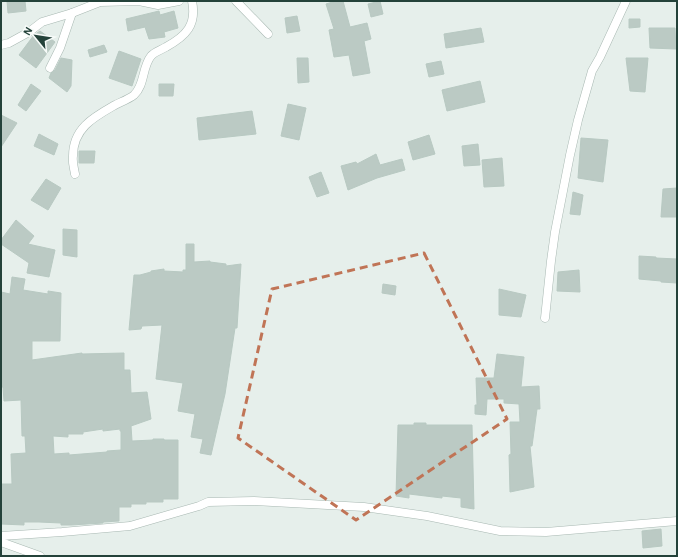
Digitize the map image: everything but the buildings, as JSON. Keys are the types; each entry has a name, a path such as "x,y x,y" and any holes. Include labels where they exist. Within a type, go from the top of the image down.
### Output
{"street":[{"path":"1,45 9,43 29,32 42,22 72,13 100,2 139,1 158,5 179,1"},
{"path":"75,174 73,156 74,145 80,131 92,120 134,95 140,87 145,68 152,55 181,38 186,33 192,20 194,9 192,1"},
{"path":"236,1 268,34"},
{"path":"545,318 555,232 578,120 592,71 626,1"},
{"path":"50,68 60,48 72,13"},
{"path":"1,536 130,526 208,502 254,501 364,507 428,516 500,531 546,532 677,521"},
{"path":"1,542 40,556"}],"highlighted area":[{"path":"424,253 507,419 356,520 238,438 272,289"}]}
